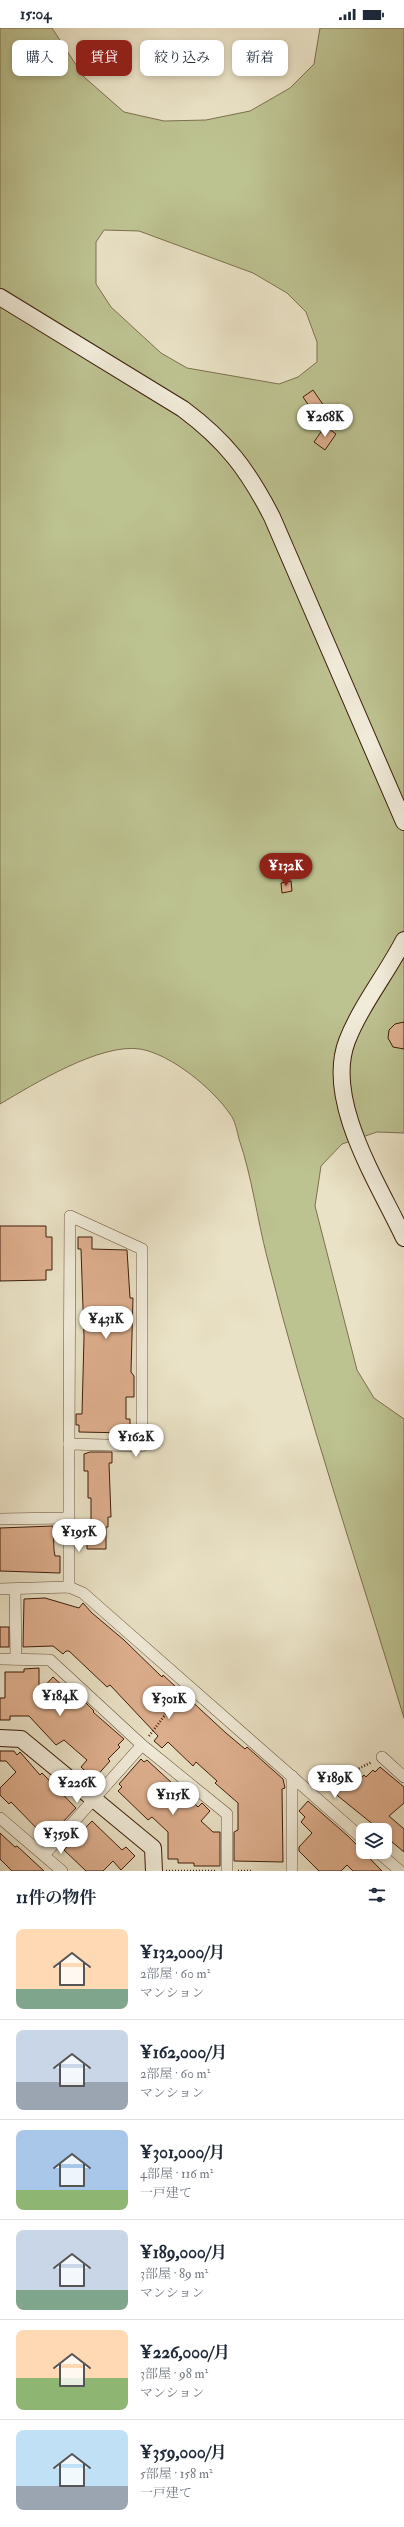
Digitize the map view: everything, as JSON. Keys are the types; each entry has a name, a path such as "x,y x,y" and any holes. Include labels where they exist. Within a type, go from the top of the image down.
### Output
{"street":[{"path":"0,297 183,409 208,428 253,480 275,524 404,822"},
{"path":"404,940 347,1041 343,1054 342,1074 346,1110 389,1210 404,1238"},
{"path":"69,1444 142,1446 142,1250 70,1216 69,1444 67,1518 69,1587"},
{"path":"0,1519 67,1518"},
{"path":"0,1589 69,1587 84,1593 356,1833"},
{"path":"15,1589 16,1659"},
{"path":"0,1659 50,1660 142,1745 226,1814 227,1871"},
{"path":"0,1738 21,1739 153,1848 154,1871"},
{"path":"44,1855 142,1745"},
{"path":"382,1757 404,1777"},
{"path":"292,1776 292,1871"},
{"path":"0,1818 62,1871"},
{"path":"386,1859 400,1871"}],"path":[{"path":"142,1745 188,1686"},
{"path":"310,1793 382,1757"},
{"path":"154,1871 252,1871"}],"green space":[{"path":"0,28 52,28 60,40 12,40 12,76 68,76 68,52 76,65 76,76 83,76 124,112 164,121 206,120 250,111 290,88 314,64 320,28 404,28 404,1133 377,1132 342,1144 321,1166 315,1206 357,1370 374,1398 404,1419 404,1718 298,1373 263,1242 244,1153 232,1116 213,1094 178,1065 152,1052 140,1049 124,1049 106,1052 87,1058 31,1086 0,1104","holes":["104,230 139,231 253,273 287,293 306,312 317,342 317,362 298,377 279,384 187,368 161,353 111,307 96,284 96,242"]}],"building":[{"path":"313,390 324,406 314,413 303,397"},
{"path":"325,426 336,434 325,450 314,442"},
{"path":"291,881 292,891 282,893 281,883"},
{"path":"404,1022 404,1049 393,1047 388,1038 389,1030 395,1024"},
{"path":"0,1226 46,1226 46,1237 52,1237 52,1270 46,1270 46,1280 0,1281"},
{"path":"78,1237 92,1237 92,1249 127,1250 130,1298 133,1298 131,1372 134,1376 134,1397 126,1397 126,1419 130,1419 130,1433 79,1432 79,1425 76,1425 76,1414 82,1414 84,1337 81,1249 78,1249"},
{"path":"90,1452 112,1452 112,1463 109,1463 111,1517 108,1517 108,1527 106,1527 106,1549 87,1549 87,1533 91,1530 91,1498 88,1498 88,1471 84,1471 84,1454"},
{"path":"53,1526 54,1550 55,1556 60,1556 60,1573 0,1571 0,1528"},
{"path":"45,1598 79,1608 83,1603 162,1677 163,1675 226,1733 245,1749 247,1747 283,1779 285,1788 282,1789 283,1862 234,1861 234,1832 238,1830 238,1803 215,1783 217,1781 196,1762 193,1766 168,1742 162,1748 154,1741 158,1736 110,1685 107,1687 69,1651 66,1651 63,1654 53,1646 23,1647 24,1599"},
{"path":"0,1627 9,1627 9,1647 0,1647"},
{"path":"39,1668 39,1692 53,1677 76,1698 78,1695 94,1711 93,1712 124,1739 118,1745 120,1747 108,1759 110,1761 94,1779 81,1767 87,1760 64,1740 56,1745 29,1716 10,1716 10,1720 0,1720 0,1698 5,1698 5,1672 24,1672 24,1669"},
{"path":"0,1751 14,1751 17,1755 20,1752 40,1775 42,1773 76,1808 47,1839 11,1802 9,1804 0,1795 0,1788 16,1772 6,1761 0,1761"},
{"path":"141,1759 144,1762 147,1760 198,1807 202,1803 210,1811 201,1821 213,1832 220,1832 220,1866 194,1866 194,1863 178,1863 178,1859 168,1859 168,1832 152,1817 148,1820 118,1791 122,1787 119,1784"},
{"path":"380,1767 404,1787 404,1803 389,1816 404,1829 404,1852 392,1842 392,1823 371,1823 333,1792 341,1783 345,1787 350,1782 354,1786 364,1775 366,1777 373,1770 375,1772"},
{"path":"308,1801 356,1844 356,1859 370,1859 382,1871 353,1871 347,1865 341,1871 319,1871 299,1851 299,1847 312,1833 301,1822 305,1817 299,1811"},
{"path":"92,1821 122,1850 126,1847 135,1856 121,1870 113,1861 103,1871 86,1871 64,1850"},
{"path":"0,1833 15,1847 17,1846 44,1871 12,1871 0,1859"}]}
